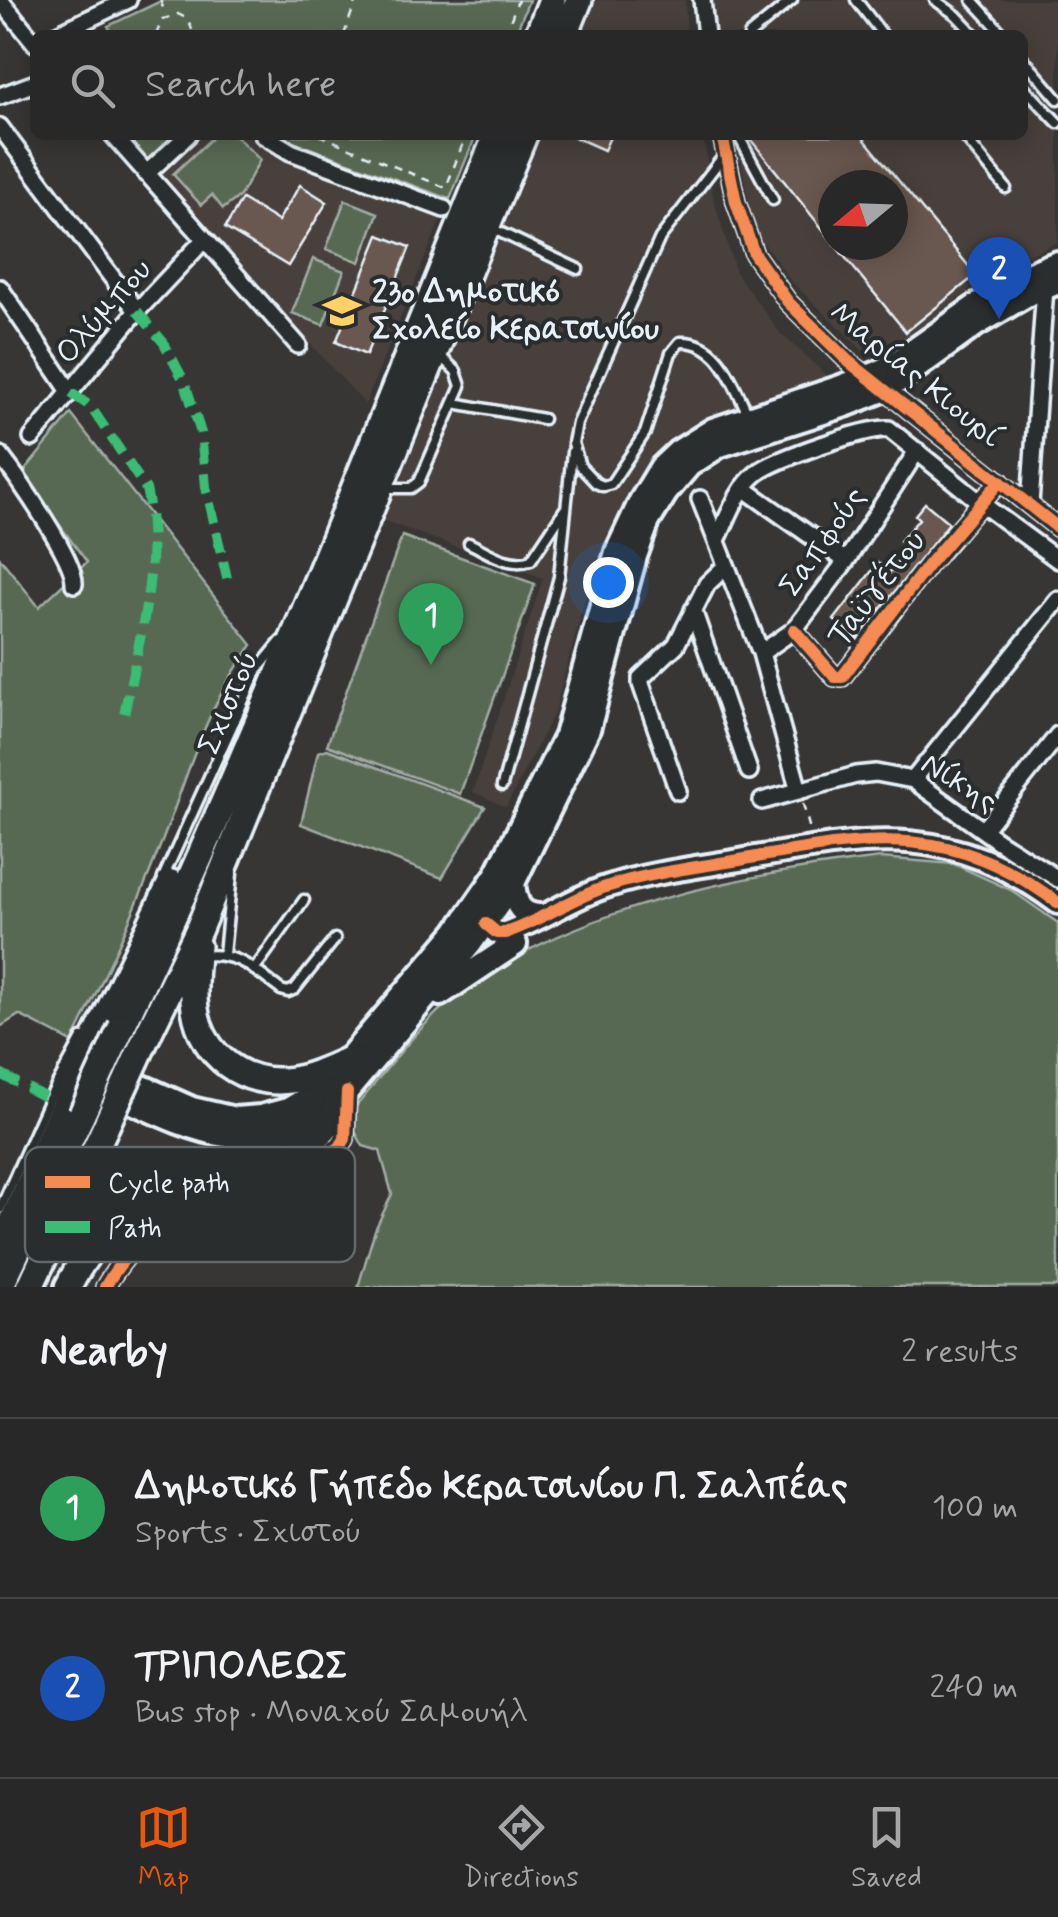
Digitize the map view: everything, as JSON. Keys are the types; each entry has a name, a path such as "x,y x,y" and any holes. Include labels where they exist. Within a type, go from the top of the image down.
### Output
{"main road":[{"path":"540,30 552,0"},
{"path":"567,30 579,0"},
{"name":"Σχιστού","path":"66,1147 168,930 495,140"},
{"name":"Σχιστού","path":"96,1147 148,1034 197,944 523,140"},
{"path":"883,380 984,298 1058,263"},
{"path":"82,1068 184,1126 234,1138 263,1137 315,1120 342,1098 486,924 513,883 586,736 634,556 648,521 666,492 690,466 720,445 883,380 1052,284"},
{"path":"82,1068 206,1114 248,1120 288,1110 323,1089 456,934 497,874 569,729 617,552 650,484 696,438 750,418 842,397"},
{"path":"46,1147 186,850 213,823"},
{"path":"513,883 518,906 524,913 548,913"},
{"path":"197,944 194,999 200,1031 208,1046 229,1066 261,1080 276,1081 309,1076 351,1058"},
{"path":"408,1017 515,944"},
{"path":"300,1147 328,1127 342,1098"},
{"path":"0,1250 25,1195"},
{"name":"Σχιστού","path":"0,1287 25,1234"},
{"name":"Σχιστού","path":"30,1287 42,1262"},
{"path":"68,1287 84,1262"}],"street":[{"path":"0,0 30,37"},
{"path":"65,30 128,0"},
{"path":"702,0 705,30"},
{"path":"0,96 30,85"},
{"path":"0,127 137,310"},
{"path":"117,140 298,345"},
{"path":"146,174 183,140"},
{"path":"271,140 291,152 444,209"},
{"name":"Μαρίας Κιουρί","path":"723,140 739,214 754,254 788,302 848,361 1058,528"},
{"name":"Ολύμπου","path":"32,438 137,310 204,240"},
{"path":"1030,504 1052,284"},
{"path":"0,288 70,392"},
{"name":"Μαρίας Κιουρί","path":"743,488 764,468 853,434 889,429 1058,560"},
{"name":"Σαπφούς","path":"761,653 794,630 846,561 917,451"},
{"path":"5,461 66,556 74,584"},
{"name":"Ταϋγέτου","path":"794,630 835,678 842,678 929,564 1000,481"},
{"path":"716,540 743,488 846,561"},
{"path":"700,500 761,653 799,790"},
{"path":"678,791 641,678 676,645 707,584 726,566"},
{"path":"913,780 1058,600"},
{"path":"694,610 749,771"},
{"path":"984,829 1058,736"},
{"name":"Νίκης","path":"762,800 876,773 913,780 1058,879"},
{"path":"486,924 504,933 599,889 650,876 806,848 902,839 964,851 1021,877 1058,903"},
{"path":"470,944 478,952 487,953 515,944 548,913"},
{"path":"340,1147 345,1140 342,1098"},
{"path":"105,1287 123,1262"}],"lane":[{"path":"755,30 792,0"},
{"path":"856,0 879,30"},
{"path":"935,0 971,30"},
{"path":"972,0 999,30"},
{"path":"1028,64 1058,99"},
{"path":"1028,91 1058,123"},
{"path":"741,140 773,200"},
{"path":"967,140 1006,188"},
{"path":"502,786 559,576 573,443 585,399 660,238 725,154"},
{"path":"487,226 578,269"},
{"path":"573,443 575,456 586,475 603,486 611,484 646,433 671,353 680,342 691,341 719,357 750,418"},
{"path":"380,488 411,488 419,482 461,386 460,378 436,352"},
{"path":"454,403 543,419"},
{"path":"468,542 507,562 522,564 530,560 565,509"},
{"path":"101,1002 150,906 258,669 296,628"},
{"path":"224,954 234,845"},
{"path":"254,970 304,900"},
{"path":"197,944 242,960 281,990 292,991 335,938"},
{"path":"28,1147 84,1034"},
{"path":"0,1209 25,1153"}],"path":[{"path":"160,0 167,16"},
{"path":"346,30 356,0"},
{"path":"507,30 518,0"},
{"path":"157,30 167,16 178,14 188,19 192,30"},
{"path":"332,140 446,188 464,140"},
{"path":"799,790 810,832"}],"shaded area":[{"path":"591,0 685,0 687,30 579,30"},
{"path":"713,0 1058,0 1058,242 998,269 895,351 862,350 790,280 754,229 737,140 1028,140 1028,30 716,30"},
{"name":"23o Δημοτικό Σχολείο Κερατσινίου","path":"195,140 256,140 262,147 441,219 365,404 156,174"},
{"path":"535,140 704,140 713,197 736,273 781,334 829,377 710,415 653,457 622,505 589,584 555,711 506,807 473,792 543,578 384,521"}],"green space":[{"path":"163,0 529,0 517,30 110,30 108,26"},
{"path":"129,140 172,140 148,161"},
{"path":"210,140 240,140 260,160 240,196 223,209 212,195 201,205 173,174"},
{"path":"288,140 474,140 450,199"},
{"path":"345,200 378,213 360,262 326,249"},
{"path":"313,259 344,271 323,325 292,313"},
{"path":"71,414 252,645 211,715 142,891 72,1042 19,1015 0,1027 0,558 39,607 87,562 22,474"},
{"path":"402,536 535,584 460,794 327,745"},
{"path":"327,749 485,807 442,878 301,824 318,752"},
{"path":"881,858 954,864 1011,890 1058,923 1058,1287 358,1287 375,1230 392,1194 380,1151 363,1146 347,1117 440,1009 500,966 603,918 714,886"}],"building":[{"path":"581,140 609,140 604,150"},
{"path":"751,140 865,140 890,170 818,170 818,223"},
{"path":"300,185 327,202 288,266 225,228 242,199 278,221"},
{"path":"908,192 976,275 906,332 847,260 908,260"},
{"path":"379,235 410,247 366,355 336,342"},
{"path":"925,503 949,523 857,639 834,620 878,563 889,573 909,548 900,541 919,519 915,515"}],"marked path":[{"path":"137,311 164,343 185,383 201,433 206,487 227,578"},
{"path":"71,393 90,406 146,489 152,547 150,576 123,720"},
{"path":"0,1074 49,1099"}],"cycle path":[{"path":"723,140 736,202 754,254 788,302 848,361 1058,528"},
{"path":"794,630 835,677 842,677 929,564 1000,481"},
{"path":"486,924 497,933 505,933 595,891 642,877 790,851 870,842 944,847 980,858 1058,903"},
{"path":"340,1147 345,1139 347,1092"},
{"path":"105,1287 122,1262"}],"place":[{"name":"23o Δημοτικό Σχολείο Κερατσινίου","path":"342,311"},
{"name":"ΤΡΙΠΟΛΕΩΣ","path":"999,319"},
{"name":"Δημοτικό Γήπεδο Κερατσινίου Π. Σαλπέας","path":"431,665"}]}
